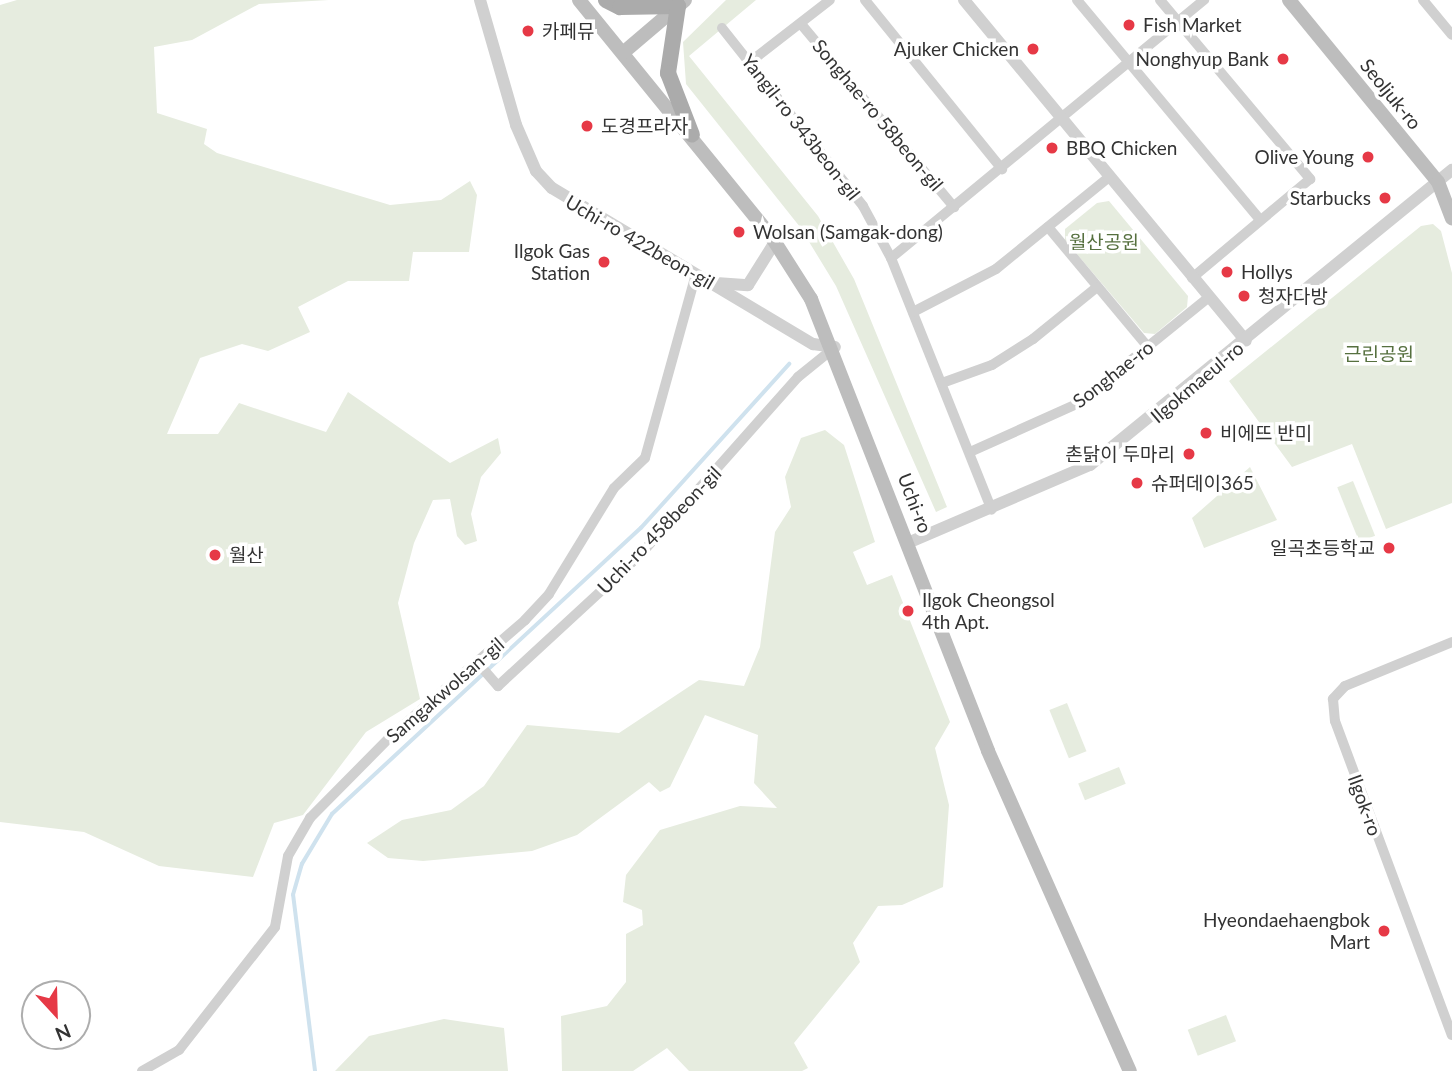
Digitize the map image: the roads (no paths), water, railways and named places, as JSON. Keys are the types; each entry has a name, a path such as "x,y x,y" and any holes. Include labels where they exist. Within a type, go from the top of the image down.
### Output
{"main road":[{"name":"Uchi-ro","path":"579,0 692,135 775,242 835,347 988,751 1130,1071"},
{"path":"606,0 620,7 682,3"},
{"name":"Seoljuk-ro","path":"1289,0 1437,182 1452,218"},
{"path":"624,52 682,3"},
{"path":"682,3 668,73 692,135"}],"street":[{"name":"Uchi-ro 422beon-gil","path":"480,0 536,170 573,206 701,277 813,344 835,347"},
{"name":"Songhae-ro 58beon-gil","path":"750,62 830,0"},
{"path":"865,0 1002,169"},
{"path":"964,0 1208,299 1246,341"},
{"path":"1077,0 1260,220"},
{"path":"1160,0 1310,179 1192,278"},
{"path":"891,258 1061,121 1204,0"},
{"path":"1423,0 1452,35"},
{"name":"Songhae-ro 58beon-gil","path":"801,24 954,207"},
{"name":"Yangil-ro 343beon-gil","path":"722,28 840,173 891,258 992,510"},
{"name":"Ilgokmaeul-ro","path":"910,542 992,510 1090,465 1246,341 1452,170"},
{"path":"913,312 974,284 1108,178"},
{"path":"1048,227 1148,347"},
{"path":"701,277 748,285 775,242"},
{"name":"Samgakwolsan-gil","path":"142,1071 179,1049 275,927 288,856 310,818 549,594 602,505 645,458 701,277"},
{"path":"942,383 992,365 1033,339 1097,287"},
{"name":"Songhae-ro","path":"970,452 1077,404 1208,299"},
{"name":"Uchi-ro 458beon-gil","path":"477,662 498,686 640,555 798,377 835,347"},
{"name":"Ilgok-ro","path":"1452,642 1345,686 1333,699 1344,746 1452,1035"}],"waterway":[{"path":"315,1071 293,895 302,864 332,814 641,528 789,364"}],"place":[{"name":"Fish Market","path":"1129,25"},
{"name":"카페뮤","path":"528,31"},
{"name":"Ajuker Chicken","path":"1033,49"},
{"name":"Nonghyup Bank","path":"1283,59"},
{"name":"도경프라자","path":"587,126"},
{"name":"BBQ Chicken","path":"1052,148"},
{"name":"Olive Young","path":"1368,157"},
{"name":"Starbucks","path":"1385,198"},
{"name":"Wolsan (Samgak-dong)","path":"739,232"},
{"name":"Ilgok Gas Station","path":"604,262"},
{"name":"Hollys","path":"1227,272"},
{"name":"청자다방","path":"1244,296"},
{"name":"비에뜨 반미","path":"1206,433"},
{"name":"촌닭이 두마리","path":"1189,454"},
{"name":"슈퍼데이365","path":"1137,483"},
{"name":"일곡초등학교","path":"1389,548"},
{"name":"월산","path":"215,555"},
{"name":"Ilgok Cheongsol 4th Apt.","path":"908,611"},
{"name":"Hyeondaehaengbok Mart","path":"1384,931"}],"park label":[{"name":"월산공원","path":"1104,242"},
{"name":"근린공원","path":"1379,354"}]}
